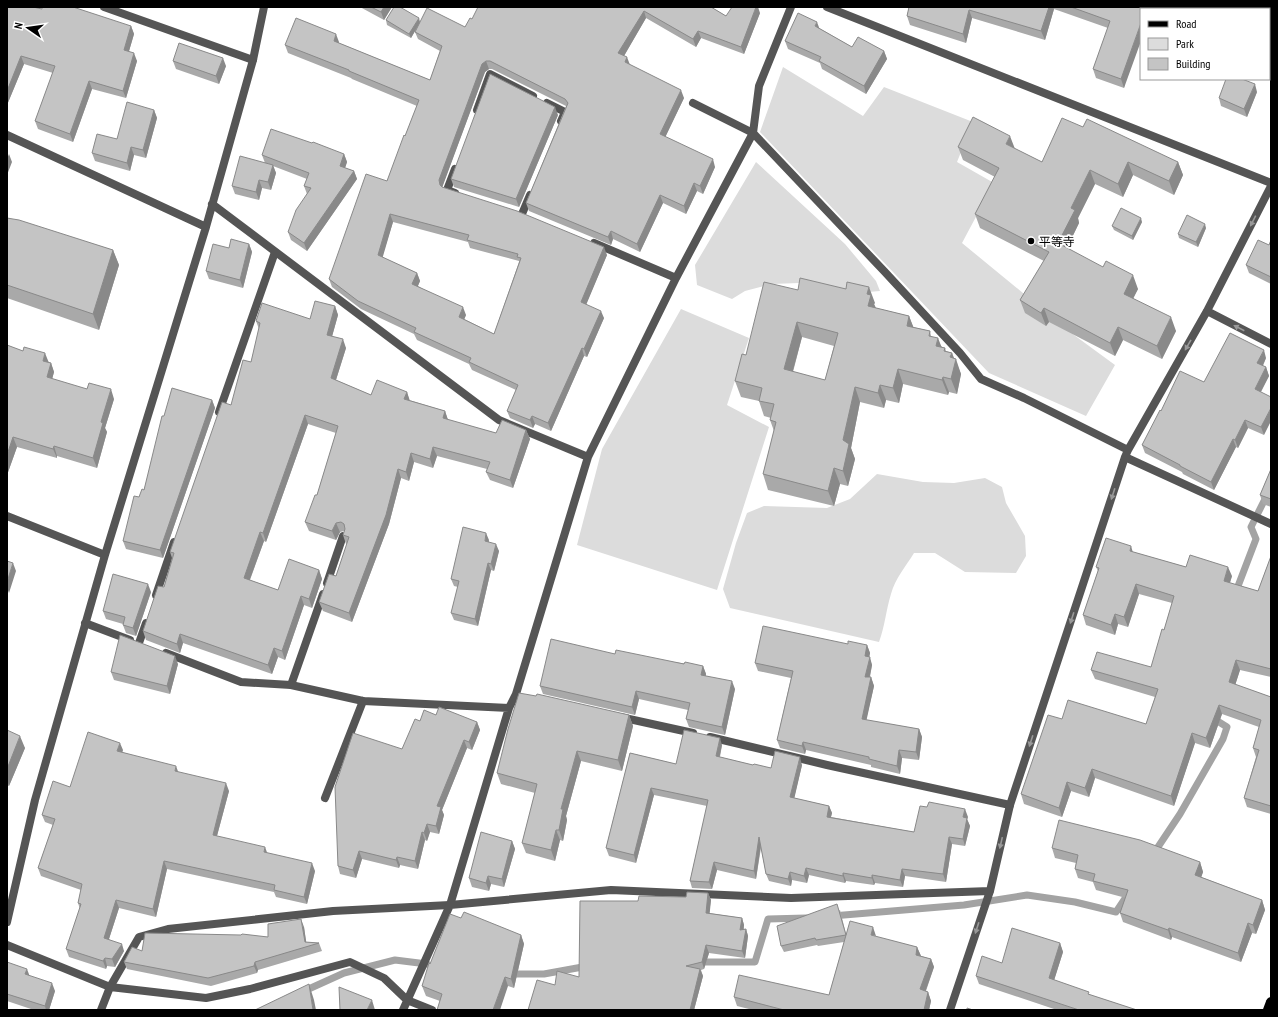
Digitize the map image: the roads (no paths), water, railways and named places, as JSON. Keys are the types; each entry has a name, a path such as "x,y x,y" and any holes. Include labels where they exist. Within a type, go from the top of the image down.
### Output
{"main road":[{"path":"1268,1010 1271,1002"}],"street":[{"path":"104,7 253,60"},
{"path":"7,922 35,800 105,555 206,227 253,60 264,7"},
{"path":"403,1010 450,905 509,708 520,695 588,457 676,278 753,133 759,86 791,7"},
{"path":"830,8 1271,185 1207,311 1127,454 1010,805 990,891 950,1010"},
{"path":"474,117 490,74 565,112 558,126"},
{"path":"693,103 753,133 890,277 982,379 1024,398 1127,454 1271,524"},
{"path":"7,135 206,227"},
{"path":"458,161 447,190 462,195"},
{"path":"522,214 534,185"},
{"path":"212,204 499,420 588,457"},
{"path":"588,241 676,278"},
{"path":"217,417 275,252"},
{"path":"1207,311 1271,344"},
{"path":"7,516 105,555"},
{"path":"291,686 343,536"},
{"path":"85,623 143,645 151,609 176,538"},
{"path":"161,652 241,682 291,686 363,701 509,708"},
{"path":"325,798 363,701"},
{"path":"614,716 1010,805"},
{"path":"101,1010 110,987 139,937 168,929 333,911 450,905 611,890 791,898 990,891"},
{"path":"7,945 110,987 206,998 250,989 350,962 384,978 407,1000 432,1010"}],"waterway":[{"path":"1235,594 1256,539 1251,527 1271,487"},
{"path":"1154,853 1180,814 1223,739 1227,727 1211,717"},
{"path":"832,916 964,905 1027,895 1075,902 1116,912 1130,891"},
{"path":"698,962 755,962 768,919 806,918"},
{"path":"302,992 344,973 395,960 427,964"},
{"path":"509,974 544,974 588,966"}],"place":[{"name":"平等寺","path":"1031,241"}]}
